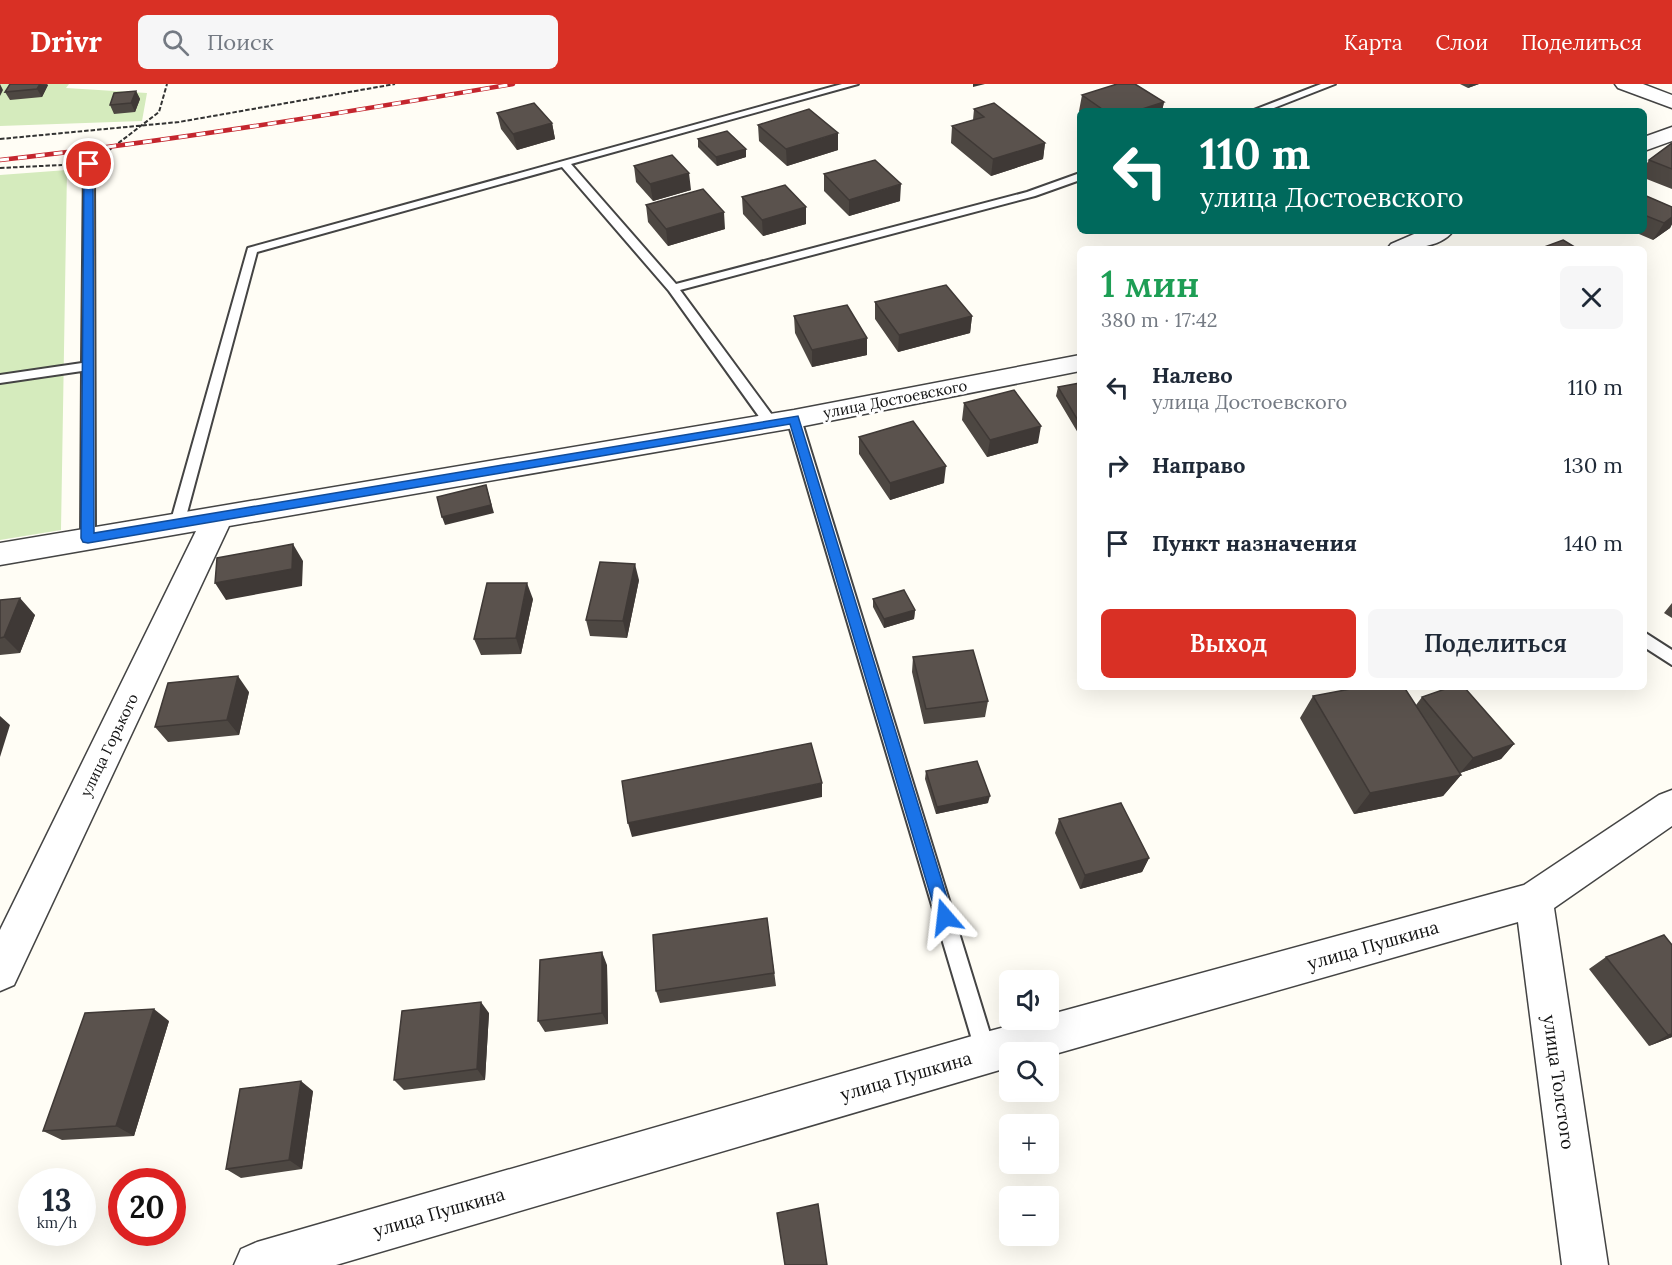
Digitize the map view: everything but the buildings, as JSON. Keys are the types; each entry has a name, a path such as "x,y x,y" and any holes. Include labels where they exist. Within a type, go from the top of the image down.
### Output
{"street":[{"path":"1625,84 1672,102"},
{"path":"1647,144 1672,133"},
{"path":"1406,246 1434,234"},
{"name":"улица Достоевского","path":"0,554 782,420 1077,364"},
{"name":"улица Горького","path":"3,958 218,517"},
{"name":"улица Пушкина","path":"256,1265 986,1053 1534,900 1672,806"},
{"name":"улица Толстого","path":"1534,900 1585,1265"}],"lane":[{"path":"177,524 252,249 853,84"},
{"path":"1264,108 1330,84"},
{"path":"564,163 673,288 782,420 986,1053"},
{"path":"88,538 89,164"},
{"path":"673,288 1031,194 1077,177"},
{"path":"0,379 88,366"},
{"path":"1647,640 1672,659"}],"path":[{"path":"0,168 89,164 159,112 168,84"},
{"path":"0,139 179,122 395,84"}],"green space":[{"path":"0,84 69,84 66,88 147,93 142,121 0,126"},
{"path":"67,170 61,530 0,540 0,175"}],"railway":[{"path":"0,160 193,135 513,84"}],"route":[{"path":"89,164 88,538 794,419 945,917"}]}
